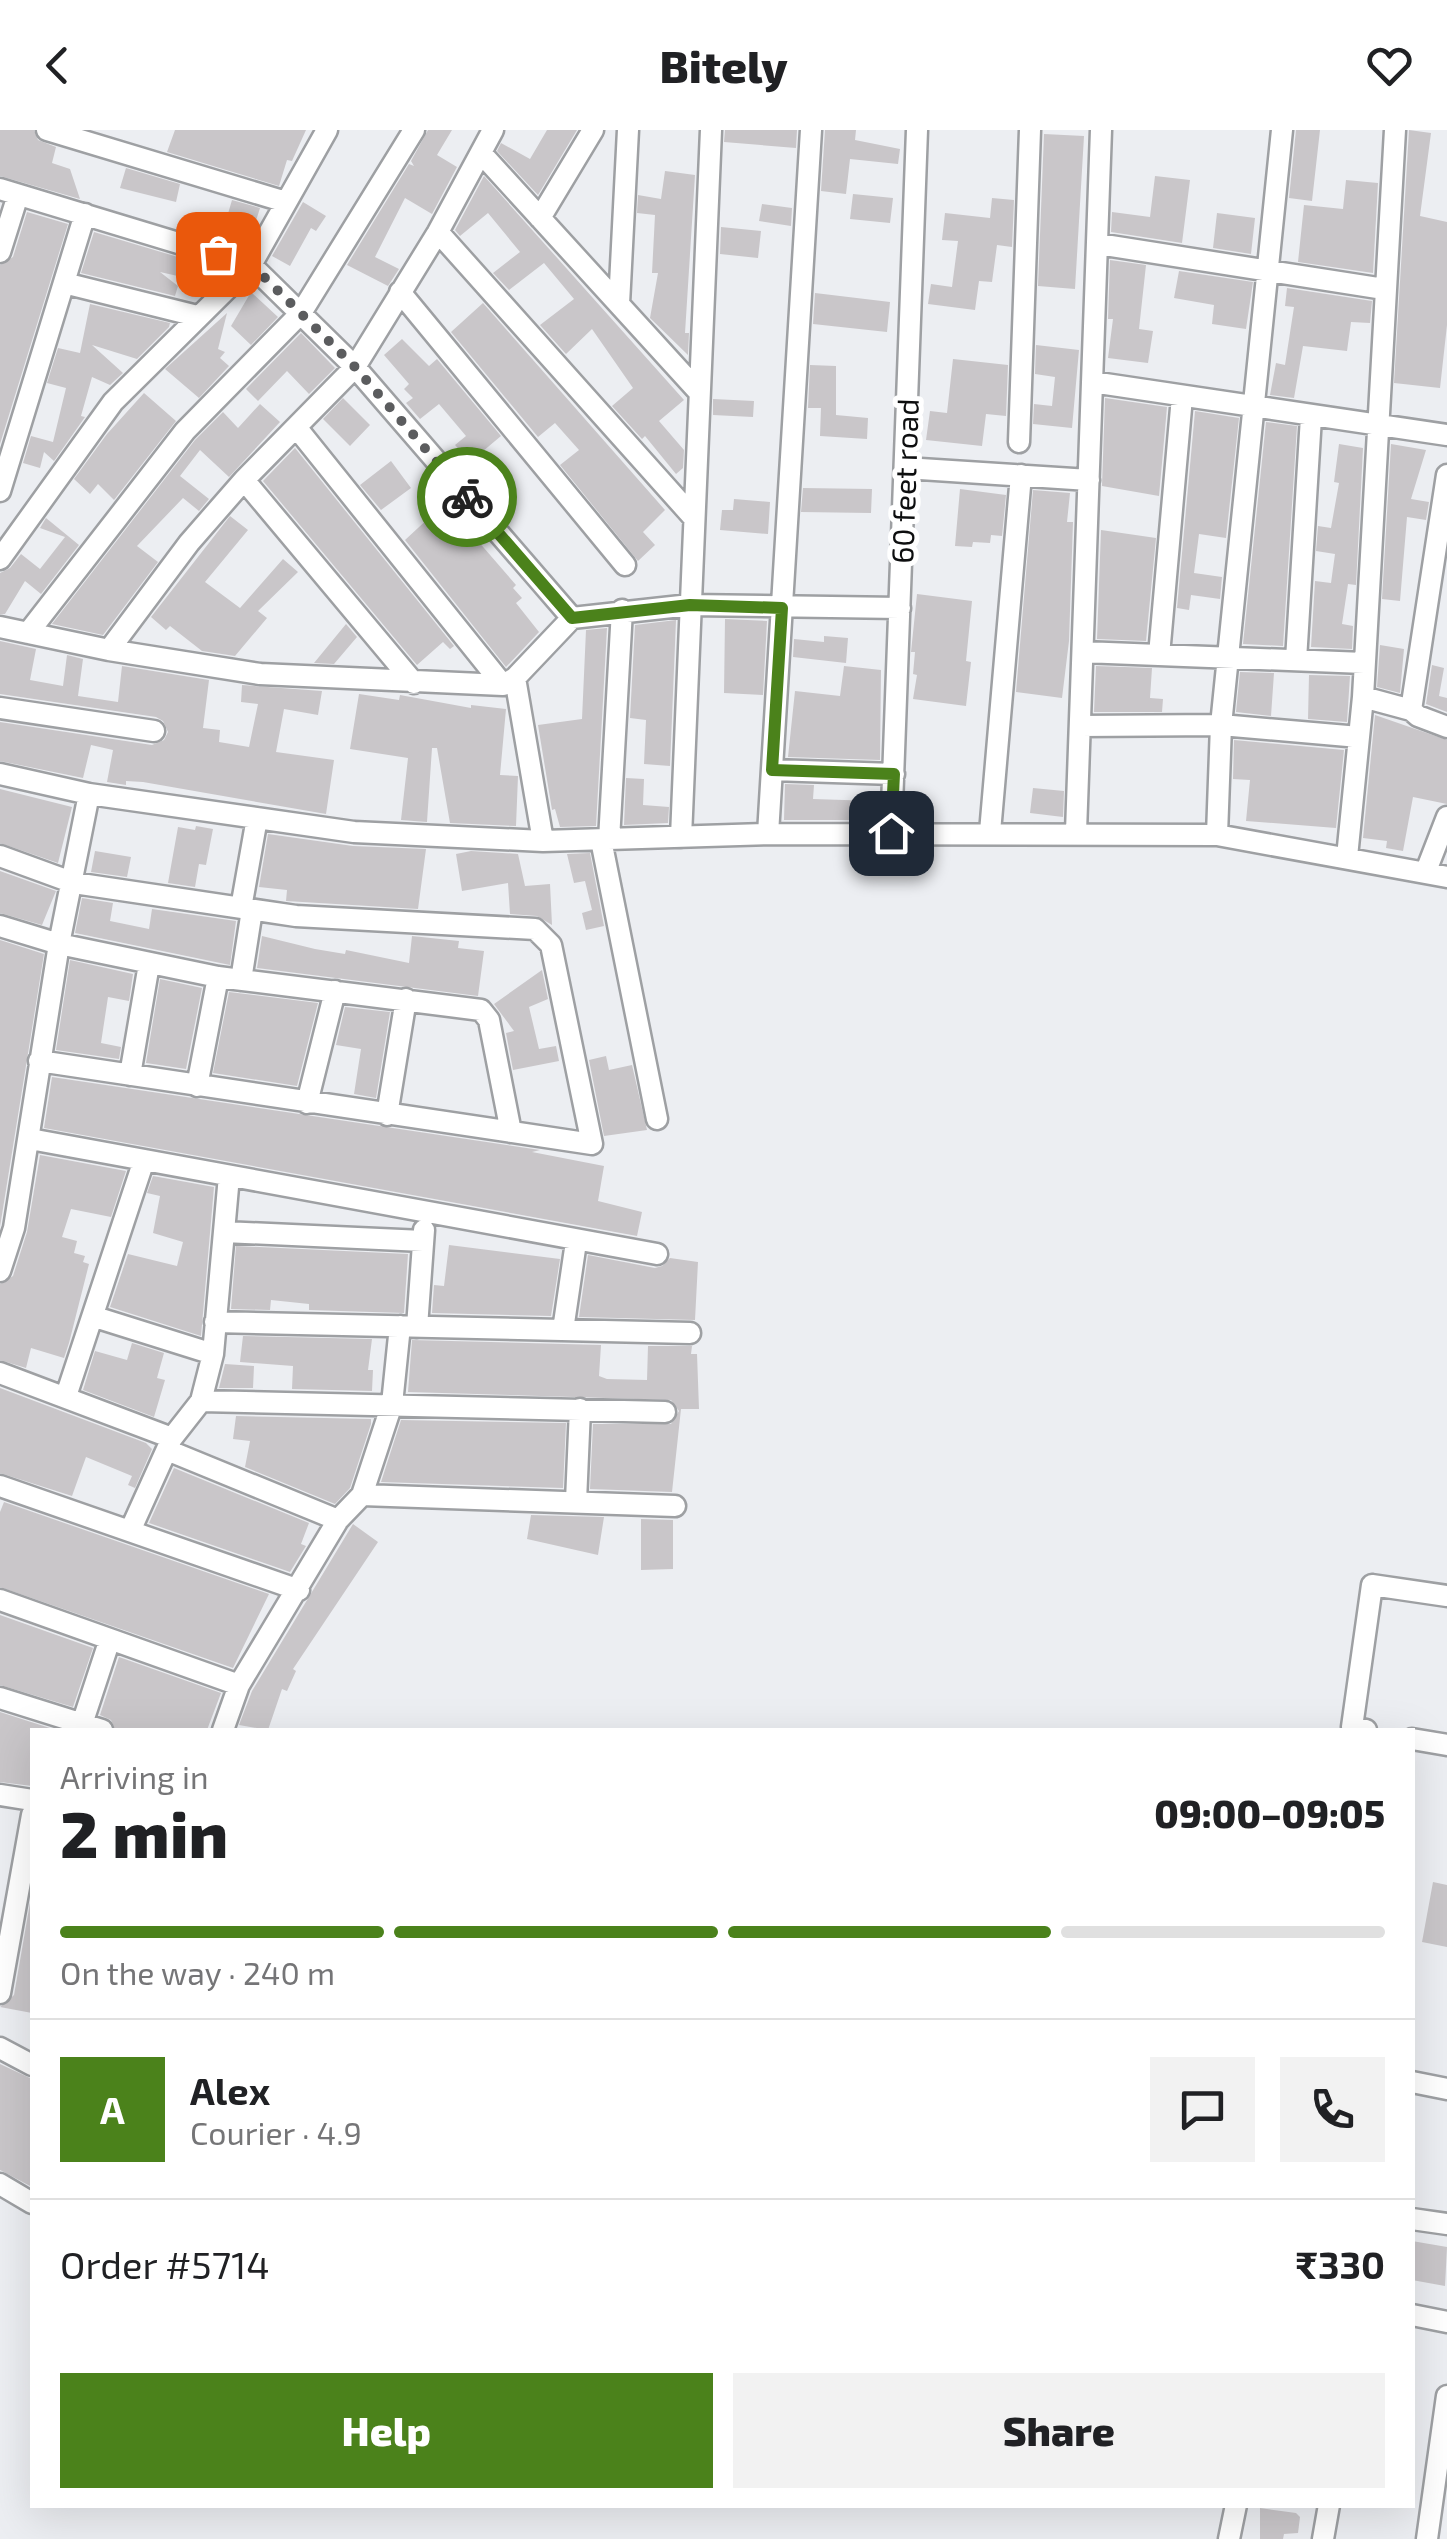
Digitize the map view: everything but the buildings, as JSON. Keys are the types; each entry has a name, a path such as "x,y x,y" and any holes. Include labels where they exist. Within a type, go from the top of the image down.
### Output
{"street":[{"path":"46,130 286,202"},
{"path":"28,633 185,432 301,313 414,130"},
{"path":"110,650 189,543 244,480 355,367 438,232 493,130"},
{"path":"540,218 593,130"},
{"path":"619,304 628,130"},
{"path":"680,837 710,130"},
{"path":"768,834 811,130"},
{"name":"60 feet road","path":"891,833 917,130"},
{"path":"1020,442 1030,130"},
{"path":"1076,832 1101,130"},
{"path":"1217,835 1228,658 1282,130"},
{"path":"1347,857 1363,696 1395,130"},
{"path":"0,559 8,528 114,402 251,264 321,131"},
{"path":"481,153 698,391"},
{"path":"0,252 9,192 251,264 355,367 572,618"},
{"path":"0,491 85,214"},
{"path":"438,232 692,517"},
{"path":"1098,244 1384,289"},
{"path":"64,283 197,316"},
{"path":"400,292 624,564"},
{"path":"1092,382 1447,435"},
{"path":"1158,655 1182,397"},
{"path":"1296,660 1311,417"},
{"path":"296,427 509,681 543,840"},
{"path":"905,468 1089,480"},
{"path":"1412,710 1437,605 1447,475"},
{"path":"990,832 1021,476"},
{"path":"244,480 414,683"},
{"path":"0,628 260,674 414,683 509,681 572,618 690,605 900,608"},
{"path":"622,610 605,840 657,1119"},
{"path":"1082,652 1364,663"},
{"path":"1363,696 1412,710 1447,728"},
{"path":"0,708 154,731"},
{"path":"1080,726 1222,726 1359,737"},
{"path":"772,770 894,774"},
{"path":"0,774 89,794 354,832 543,840 990,832 1217,835 1447,877"},
{"path":"0,1271 7,1224 30,1139 59,944 89,794"},
{"path":"1426,871 1447,817"},
{"path":"242,980 257,818"},
{"path":"0,856 74,883 296,916 526,927 551,945 592,1144 39,1062"},
{"path":"0,926 59,944 218,977 406,999 485,1013 511,1132"},
{"path":"130,1076 149,964"},
{"path":"197,1086 218,977"},
{"path":"308,1103 335,991"},
{"path":"387,1115 406,999"},
{"path":"30,1139 657,1254"},
{"path":"66,1396 144,1160"},
{"path":"130,1531 169,1444 201,1401 212,1354 229,1176"},
{"path":"223,1728 240,1685 338,1520 362,1495 392,1404 409,1326 426,1213"},
{"path":"224,1232 423,1241"},
{"path":"564,1330 576,1242"},
{"path":"95,1317 212,1354"},
{"path":"215,1322 690,1333"},
{"path":"0,1373 66,1396 338,1520"},
{"path":"201,1401 666,1412"},
{"path":"576,1501 580,1410"},
{"path":"0,1486 299,1590"},
{"path":"362,1495 674,1506"},
{"path":"1357,1728 1352,1727 1372,1585 1447,1596"},
{"path":"0,1600 240,1685"},
{"path":"0,1698 92,1727 110,1639"},
{"path":"1415,1739 1447,1745"},
{"path":"0,1795 30,1800"},
{"path":"0,1992 30,1826"},
{"path":"0,2048 30,2064"},
{"path":"1415,2083 1447,2089"},
{"path":"0,2184 30,2202"},
{"path":"1415,2219 1447,2224"},
{"path":"1415,2316 1447,2322"},
{"path":"1427,2539 1447,2396"},
{"path":"1229,2539 1235,2508"},
{"path":"1323,2539 1328,2508"}],"way so far":[{"path":"218,254 251,264 355,367 467,497"}],"route":[{"path":"467,497 572,618 690,605 782,608 772,770 894,774 891,833"}]}
